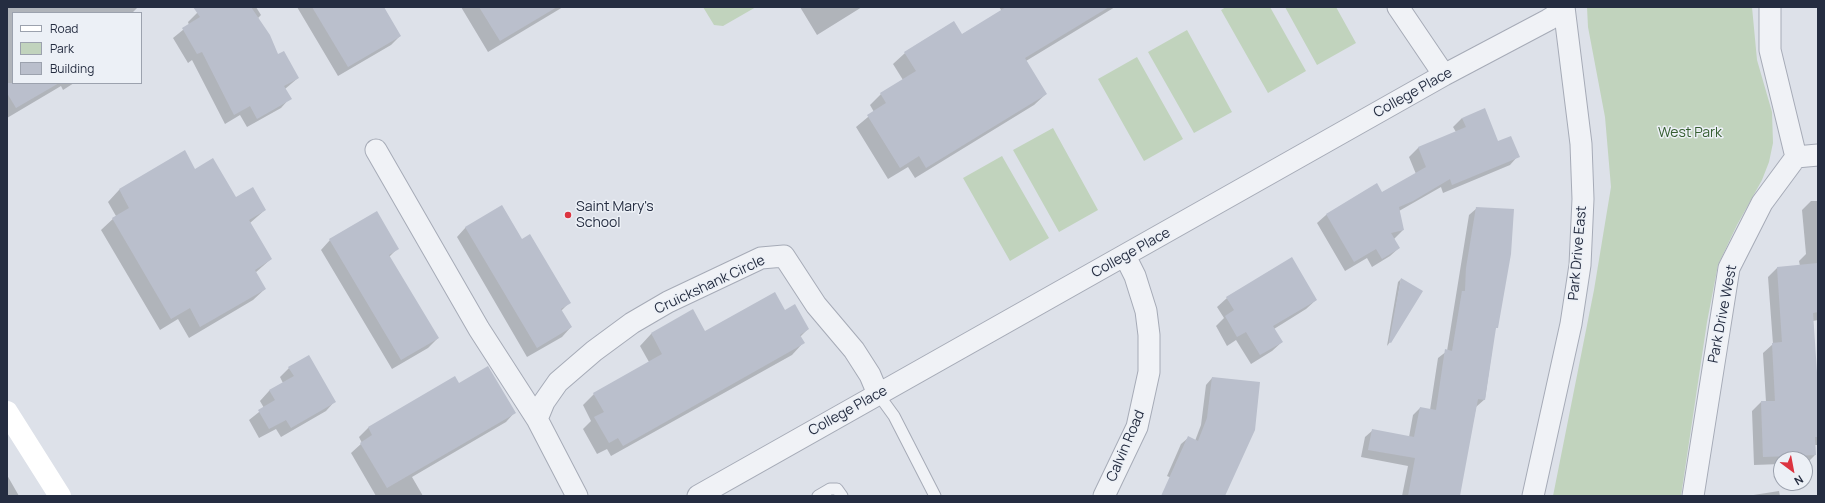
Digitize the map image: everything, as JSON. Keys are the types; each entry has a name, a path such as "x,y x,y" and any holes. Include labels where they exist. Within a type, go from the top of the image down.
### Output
{"main road":[{"path":"7,412 60,496"}],"street":[{"path":"1398,7 1444,75"},
{"path":"1770,7 1770,50 1796,157 1818,155"},
{"name":"College Place","path":"698,496 1444,75 1548,20 1564,8"},
{"name":"Park Drive East","path":"1533,496 1571,324 1580,265 1583,199 1581,144 1564,8"},
{"path":"376,150 479,329 537,419 577,496"},
{"name":"Park Drive West","path":"1693,496 1729,268 1762,203 1796,157"},
{"name":"Cruickshank Circle","path":"537,419 544,402 558,382 594,351 632,323 668,302 761,258 784,256 816,305 854,350 870,375 878,394"},
{"name":"Calvin Road","path":"1104,496 1137,427 1149,372 1149,335 1146,311 1135,276 1125,256"}],"lane":[{"path":"878,394 894,416 935,496"},
{"path":"818,496 830,489 837,489 842,496"}],"green space":[{"path":"703,7 756,7 723,26 714,25"},
{"path":"1226,7 1270,7 1306,71 1268,93 1221,10"},
{"path":"1285,7 1336,7 1356,43 1317,65"},
{"name":"West Park","path":"1587,7 1752,7 1757,60 1772,112 1773,143 1769,162 1762,180 1737,225 1718,265 1707,322 1681,496 1553,496 1594,290 1611,187 1605,117 1588,27"},
{"path":"1187,30 1232,112 1194,133 1148,52"},
{"path":"1137,57 1183,139 1144,161 1098,79"},
{"path":"1053,128 1098,210 1059,232 1013,150"},
{"path":"1002,156 1049,238 1010,261 963,178"}],"building":[{"path":"193,7 251,7 270,35 278,54 284,51 299,78 284,86 292,99 257,119 250,106 234,115 202,52 197,54 182,28 200,17"},
{"path":"312,7 384,7 401,36 348,67"},
{"path":"479,7 557,7 500,41"},
{"path":"1006,7 1109,7 1025,58 1047,94 926,168 919,156 900,168 867,115 886,103 880,93 916,71 904,52 954,21 962,34"},
{"path":"7,83 57,84 16,108 7,93"},
{"path":"1485,108 1498,141 1511,136 1520,157 1452,185 1450,179 1413,201 1399,207 1404,230 1391,233 1400,248 1382,259 1376,249 1354,262 1326,214 1377,183 1382,192 1426,167 1418,147 1466,127 1462,118"},
{"path":"185,150 195,169 213,158 236,197 253,187 266,210 249,220 272,259 255,270 266,289 200,327 190,308 171,319 112,218 129,208 119,189"},
{"path":"502,205 522,239 530,234 571,303 561,309 572,327 537,348 465,227"},
{"path":"1476,207 1514,209 1511,254 1498,328 1496,328 1485,400 1478,399 1460,496 1408,496 1415,458 1368,450 1372,429 1414,437 1420,407 1436,410 1445,349 1452,351 1462,291 1465,291 1466,268"},
{"path":"377,211 399,249 389,255 439,338 401,360 329,239"},
{"path":"1292,257 1317,300 1273,326 1283,342 1260,355 1246,332 1237,337 1225,316 1234,310 1226,297"},
{"path":"1818,263 1818,312 1813,313 1818,387 1818,437 1815,437 1816,455 1813,455 1813,451 1773,451 1773,457 1763,457 1761,401 1775,401 1772,343 1782,342 1777,267"},
{"path":"1401,278 1423,291 1391,343 1389,342"},
{"path":"775,292 785,310 795,304 809,329 800,335 805,343 623,446 618,438 609,443 594,417 604,412 593,393 662,354 651,333 693,309 705,331"},
{"path":"309,355 336,402 291,428 286,420 269,429 258,410 275,400 269,390 294,376 288,367"},
{"path":"488,366 516,413 387,488 360,443 372,435 368,427 455,376 459,383"},
{"path":"1212,377 1260,382 1255,430 1225,496 1161,496 1188,436 1198,441 1207,418"}],"place":[{"name":"Saint Mary's School","path":"568,215"}]}
